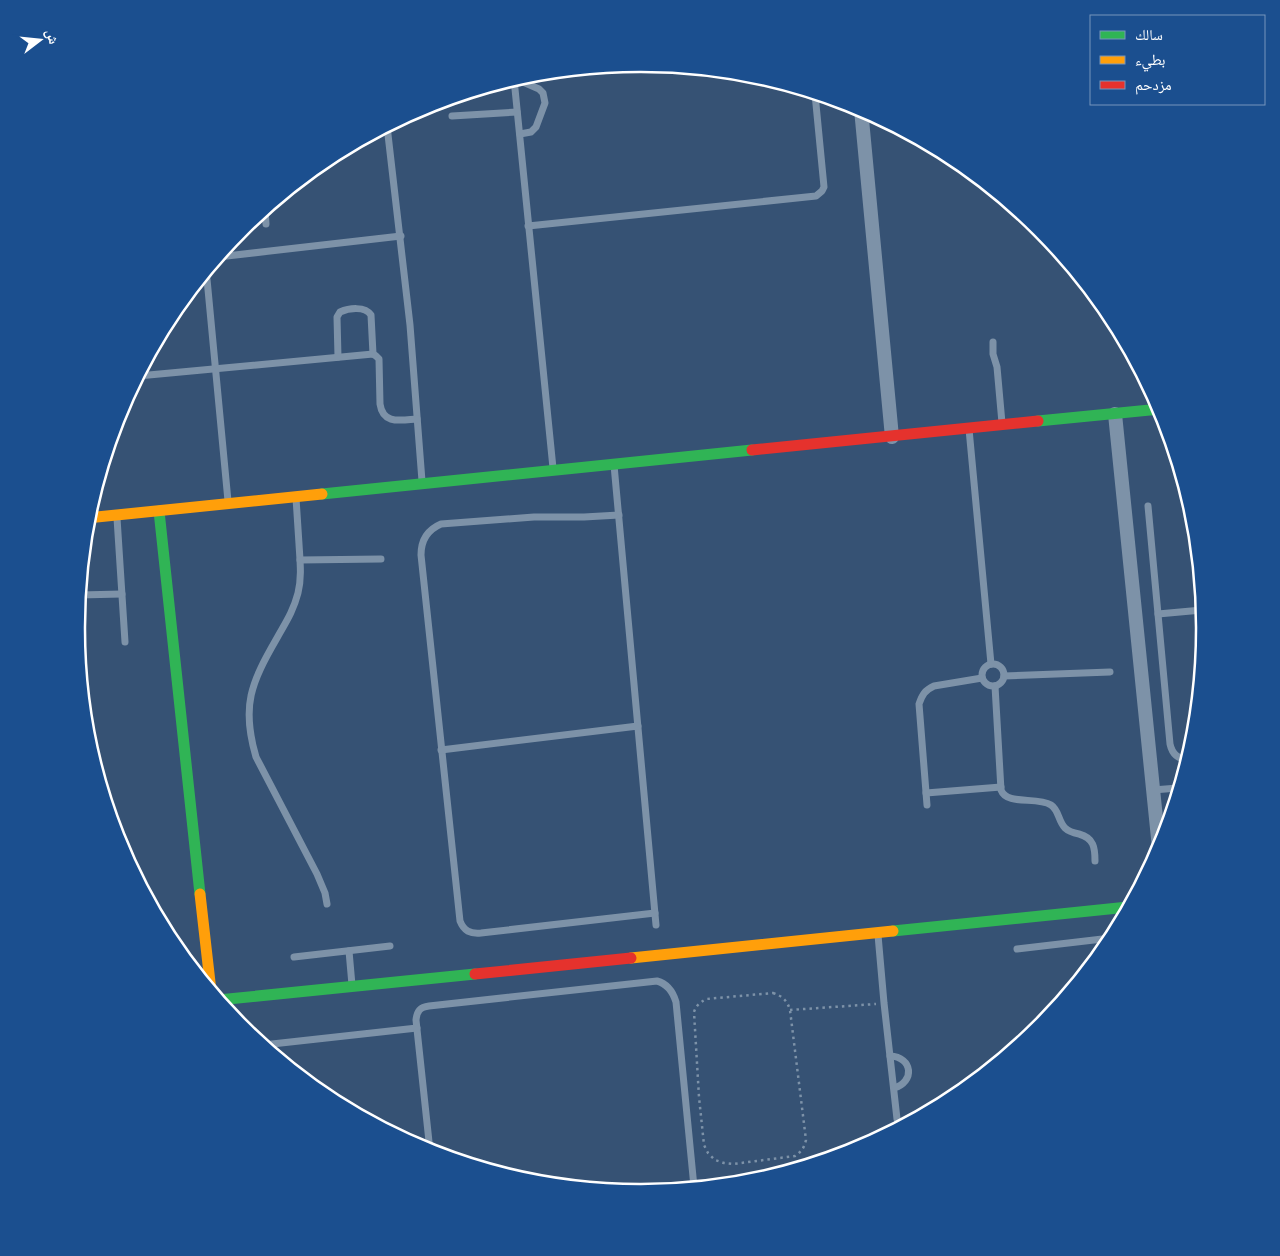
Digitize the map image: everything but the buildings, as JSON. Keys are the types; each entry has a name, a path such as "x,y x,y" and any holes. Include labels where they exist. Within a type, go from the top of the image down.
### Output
{"street":[{"path":"862,119 892,437"},
{"path":"96,517 1151,410"},
{"path":"1116,414 1157,830"},
{"path":"159,511 209,978"},
{"path":"227,999 1120,908"}],"lane":[{"path":"520,134 531,132 536,128 545,102 543,93 539,89 527,84"},
{"path":"516,87 553,471"},
{"path":"528,226 816,196 824,187 816,101"},
{"path":"452,116 518,112"},
{"path":"388,133 410,325 422,484"},
{"path":"266,218 266,224"},
{"path":"228,256 400,236"},
{"path":"206,281 228,504"},
{"path":"338,357 337,317 340,312 364,309 368,311 371,315 373,354 378,359 381,411 385,417 391,420 417,419"},
{"path":"993,342 1002,425"},
{"path":"146,375 373,354"},
{"path":"969,429 991,664"},
{"path":"614,465 656,925"},
{"path":"296,497 301,574 299,591 287,622 257,675 251,695 248,716 250,737 256,757 317,874 325,893 327,904"},
{"path":"1148,506 1171,749 1180,757"},
{"path":"116,515 125,642"},
{"path":"619,515 584,517 543,516 441,524 434,527 423,539 421,555 460,921 463,927 468,932 474,934 655,913"},
{"path":"300,560 381,559"},
{"path":"86,595 122,594"},
{"path":"1158,614 1195,611"},
{"path":"991,664 1002,669 1004,676 1000,684 988,686 981,675 983,669 991,664"},
{"path":"1004,676 1110,672"},
{"path":"927,805 919,704 921,696 926,690 934,686 982,678"},
{"path":"995,686 1000,787 1002,793 1007,798 1050,805 1058,813 1065,828 1088,837 1092,841 1096,861"},
{"path":"441,750 638,726"},
{"path":"926,794 1000,787"},
{"path":"1153,790 1172,788"},
{"path":"878,932 897,1118"},
{"path":"1017,949 1100,939"},
{"path":"294,957 390,946"},
{"path":"349,951 352,986"},
{"path":"429,1142 417,1028 416,1014 419,1010 424,1007 657,981 667,985 676,1002 693,1181"},
{"path":"272,1044 417,1028"},
{"path":"890,1056 898,1056 908,1066 909,1074 906,1081 901,1086 894,1088"}],"path":[{"path":"773,993 784,999 790,1010 806,1140 804,1147 795,1156 789,1157 733,1164 715,1160 708,1154 704,1145 694,1019 696,1007 706,999 773,993"},
{"path":"790,1010 884,1003"}],"traffic: fast":[{"path":"1038,421 1151,410"},
{"path":"322,494 752,450"},
{"path":"159,511 200,894"},
{"path":"893,931 1120,908"},
{"path":"227,999 475,974"}],"traffic: slow":[{"path":"96,517 322,494"},
{"path":"200,894 210,979"},
{"path":"631,958 893,931"}],"traffic: jam":[{"path":"752,450 1038,421"},
{"path":"475,974 631,958"}]}
